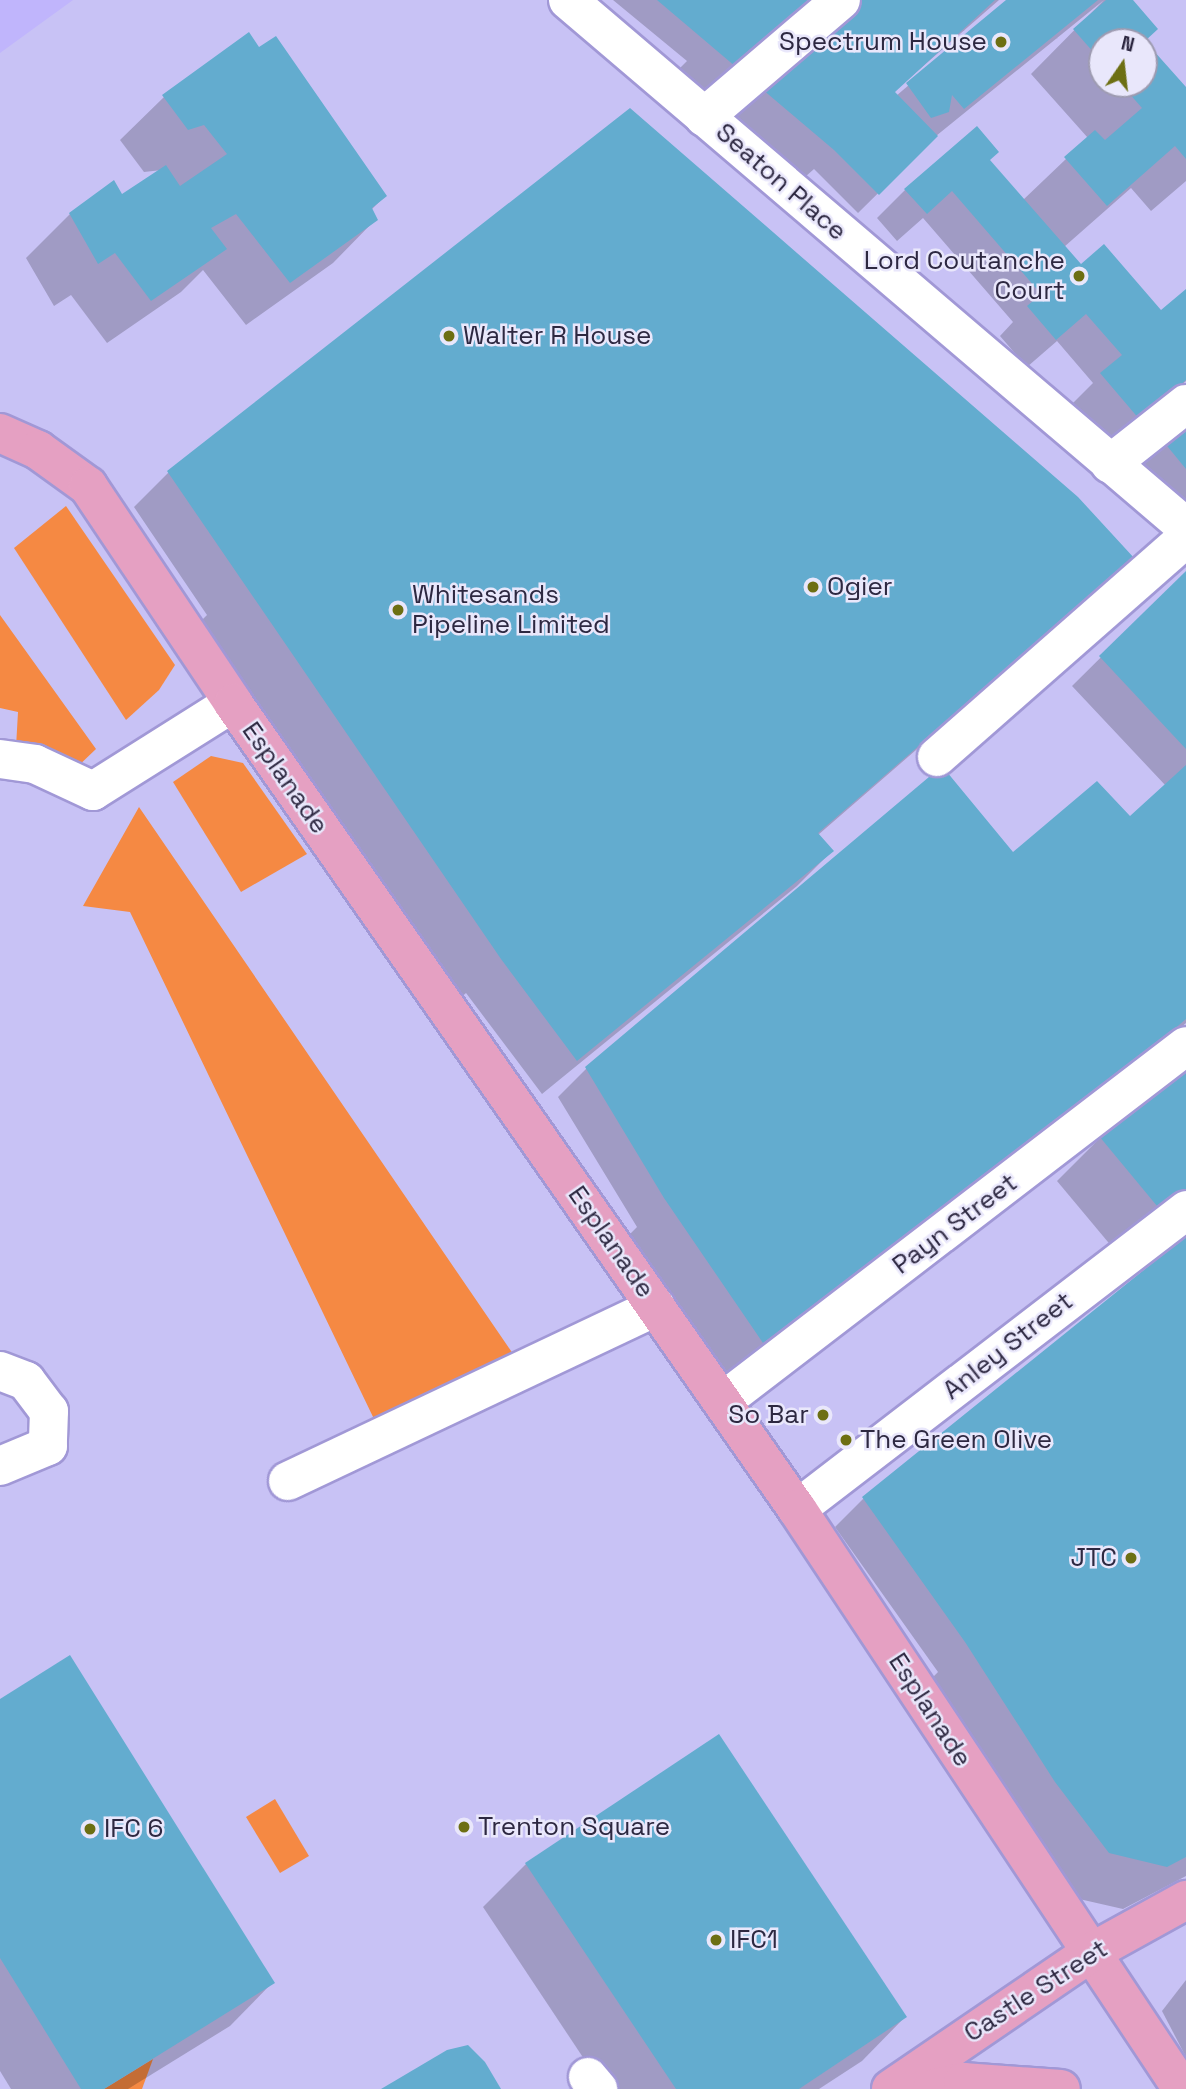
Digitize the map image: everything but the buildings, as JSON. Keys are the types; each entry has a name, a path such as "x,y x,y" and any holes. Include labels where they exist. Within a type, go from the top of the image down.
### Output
{"main road":[{"name":"Esplanade","path":"0,433 38,450 88,486 233,703 797,1509 1182,2089"},
{"name":"Castle Street","path":"891,2089 1090,1953 1186,1900"},
{"path":"932,2089 963,2082 1061,2089"}],"street":[{"name":"Seaton Place","path":"568,0 1186,527"},
{"path":"704,117 841,0"},
{"path":"1110,464 1186,404"},
{"path":"937,757 1186,538"},
{"path":"0,759 35,764 93,791 233,703"},
{"name":"Payn Street","path":"723,1401 1186,1046"},
{"name":"Anley Street","path":"797,1509 1186,1210"},
{"path":"288,1481 656,1307"},
{"path":"0,1371 26,1381 50,1411 48,1446 0,1466"}],"shaded area":[{"path":"0,0 73,0 0,53"},
{"path":"66,506 175,665 159,690 126,720 14,548"},
{"path":"0,615 96,749 74,770 16,747 18,712 0,708"},
{"path":"211,756 243,763 307,854 241,892 173,782"},
{"path":"139,807 524,1370 375,1421 130,912 83,906"},
{"path":"275,1799 309,1856 280,1873 246,1817"},
{"path":"153,2059 142,2089 104,2089"}],"place":[{"name":"Spectrum House","path":"1001,42"},
{"name":"Lord Coutanche Court","path":"1079,276"},
{"name":"Walter R House","path":"449,336"},
{"name":"Ogier","path":"813,587"},
{"name":"Whitesands Pipeline Limited","path":"398,610"},
{"name":"So Bar","path":"823,1415"},
{"name":"The Green Olive","path":"846,1440"},
{"name":"JTC","path":"1131,1558"},
{"name":"Trenton Square","path":"464,1827"},
{"name":"IFC 6","path":"90,1829"},
{"name":"IFC1","path":"716,1940"}]}
